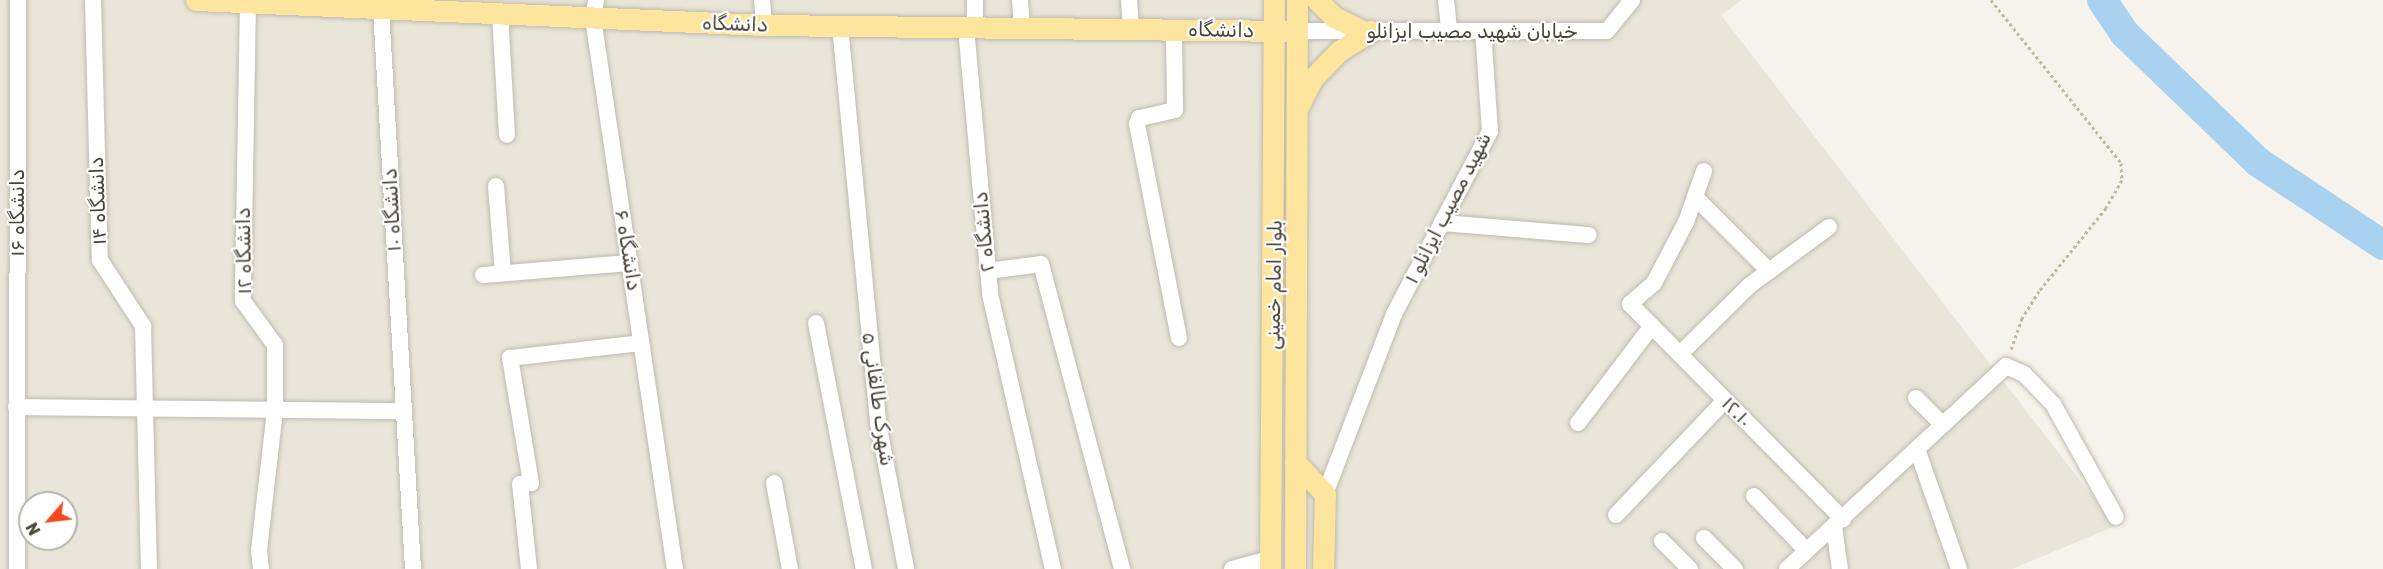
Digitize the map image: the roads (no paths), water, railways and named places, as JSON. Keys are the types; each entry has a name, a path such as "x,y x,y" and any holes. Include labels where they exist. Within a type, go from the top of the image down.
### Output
{"main road":[{"name":"دانشگاه","path":"196,0 347,3 381,8 467,6 500,14 594,9 764,26 1296,31"},
{"name":"بلوار امام خمینی","path":"1270,564 1274,0"},
{"name":"بلوار امام خمینی","path":"1295,564 1297,0"},
{"path":"1295,113 1319,72 1339,51 1366,31 1334,17 1317,0"},
{"path":"1295,462 1325,494 1323,569"},
{"path":"1270,564 1295,564"}],"street":[{"name":"دانشگاه ۱۶","path":"17,569 18,0"},
{"name":"دانشگاه ۱۴","path":"93,0 100,260 143,326 148,569"},
{"path":"762,0 764,26"},
{"name":"دانشگاه ۲","path":"975,0 970,28 988,271 1053,569"},
{"path":"1020,0 1022,28"},
{"path":"1129,0 1131,29"},
{"path":"1446,0 1449,31"},
{"name":"خیابان شهید مصیب ایزانلو","path":"1296,31 1607,31 1632,0"},
{"name":"دانشگاه ۱۲","path":"248,2 243,301 275,345 275,410 260,565"},
{"name":"دانشگاه ۱۰","path":"381,8 413,569"},
{"name":"دانشگاه ۶","path":"594,9 675,569"},
{"path":"500,14 507,135"},
{"name":"شهرک طالقانی ۵","path":"840,26 857,228 878,423 906,569"},
{"path":"1174,30 1174,110 1139,118 1137,124 1179,338"},
{"name":"شهید مصیب ایزانلو ۱","path":"1325,494 1394,314 1490,131 1483,31"},
{"path":"1704,171 1695,197 1769,271"},
{"path":"496,186 503,273"},
{"name":"۱۲.۱۰","path":"1695,197 1686,222 1654,283 1630,304 1725,400 1838,523"},
{"path":"1442,223 1589,235"},
{"path":"1680,354 1769,271 1829,227"},
{"path":"483,274 630,263"},
{"path":"988,271 1041,264 1122,569"},
{"path":"816,323 864,569"},
{"path":"1578,423 1652,326"},
{"path":"529,569 520,484 531,483 510,358 642,343"},
{"path":"1787,569 2006,366 2024,374 2053,404 2116,516"},
{"path":"1916,398 1943,425"},
{"path":"1616,515 1725,400"},
{"path":"16,407 404,411"},
{"path":"1917,449 1959,569"},
{"path":"774,483 790,569"},
{"path":"1754,496 1807,551"},
{"path":"1838,523 1840,569"},
{"path":"1704,537 1735,569"},
{"path":"1662,541 1690,569"},
{"path":"1232,569 1270,564"}],"waterway":[{"path":"2102,0 2124,33 2258,162 2383,245"}]}
